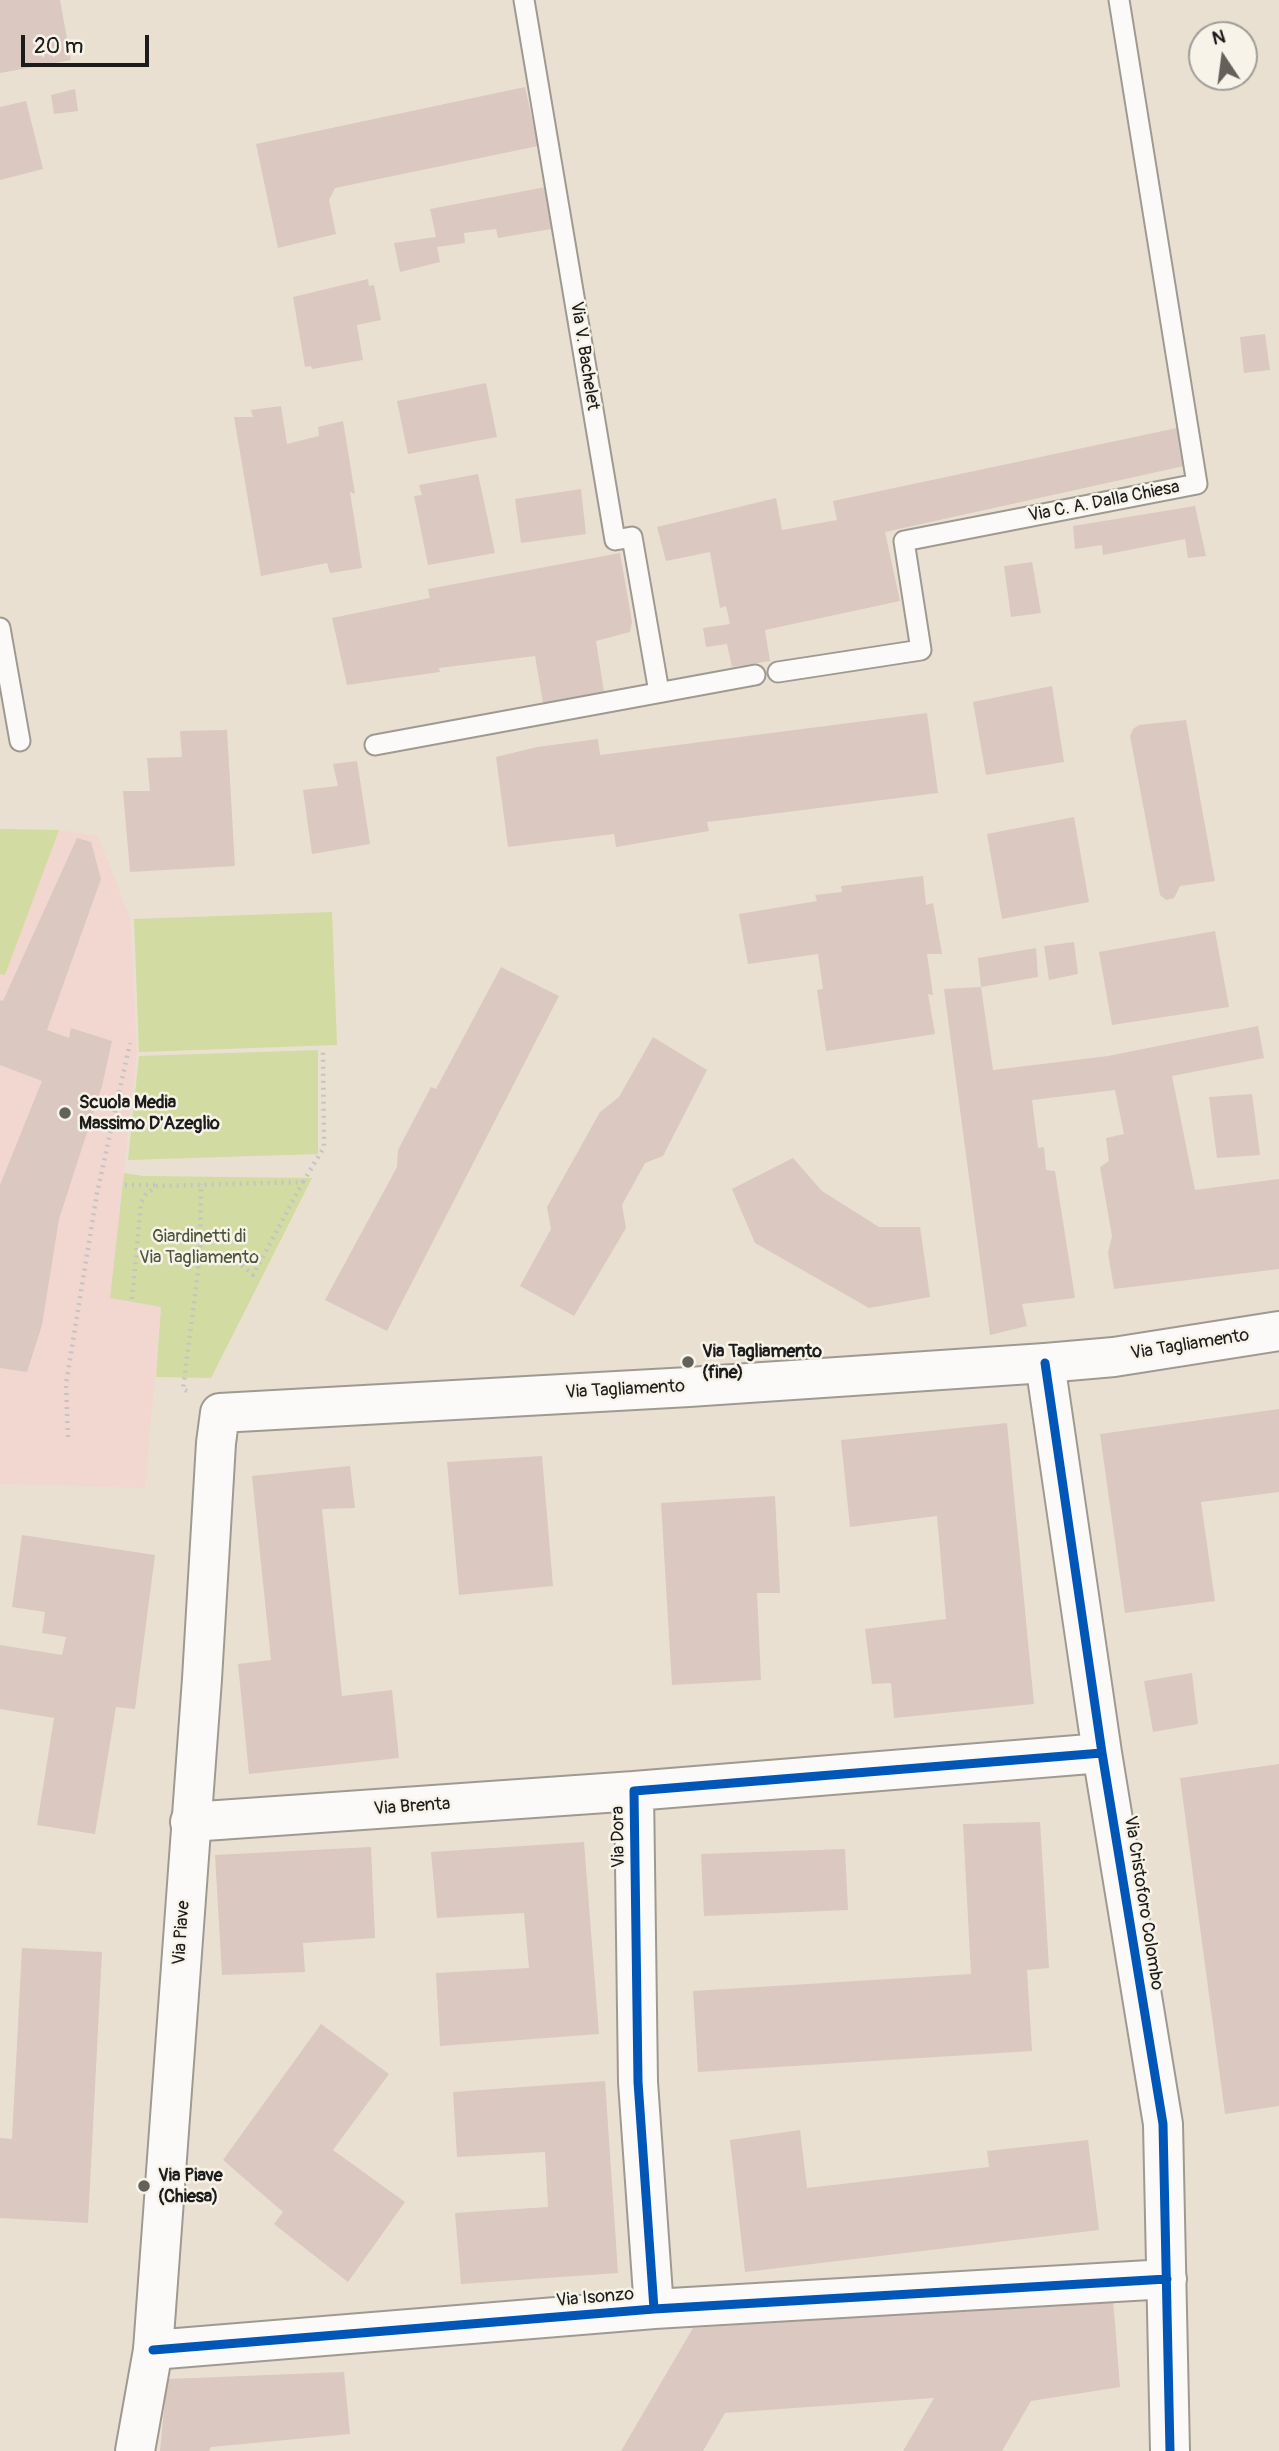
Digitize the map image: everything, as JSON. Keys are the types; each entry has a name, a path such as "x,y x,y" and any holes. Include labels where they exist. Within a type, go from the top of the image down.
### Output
{"street":[{"name":"Via Tagliamento","path":"220,1413 689,1387 1045,1363 1114,1357 1279,1331"},
{"name":"Via Cristoforo Colombo","path":"1045,1363 1102,1753 1163,2124 1170,2451"},
{"name":"Via Piave","path":"135,2451 153,2350 220,1413"},
{"name":"Via Dora","path":"654,2309 638,2082 634,1791 1102,1753"},
{"name":"Via Brenta","path":"190,1822 634,1791"},
{"name":"Via Isonzo","path":"153,2350 654,2309 1167,2279"}],"lane":[{"name":"Via V. Bachelet","path":"524,0 615,540 632,537 659,692"},
{"name":"Via C. A. Dalla Chiesa","path":"778,672 921,650 904,541 1197,484 1119,0"},
{"path":"0,628 20,741"},
{"path":"375,745 755,675"}],"path":[{"path":"68,1437 66,1384 97,1194 130,1043"},
{"path":"137,1254 232,1257 253,1275 324,1147 323,1051"},
{"path":"125,1185 303,1182"},
{"path":"201,1184 200,1255 183,1389 220,1413"},
{"path":"132,1300 141,1203 146,1194 157,1185"}],"shaded area":[{"name":"Scuola Media Massimo D'Azeglio","path":"0,829 59,830 98,836 130,918 137,1052 110,1298 161,1307 145,1488 0,1484"}],"green space":[{"path":"0,829 59,830 5,975 0,974"},
{"path":"332,912 337,1045 139,1052 134,919"},
{"path":"318,1050 318,1154 128,1160 139,1056"},
{"name":"Giardinetti di Via Tagliamento","path":"124,1173 143,1176 312,1178 211,1378 156,1377 161,1307 110,1298"}],"building":[{"path":"0,0 60,0 71,60 0,73"},
{"path":"525,87 538,146 335,188 329,200 336,234 278,248 256,144"},
{"path":"75,89 78,111 54,114 51,95"},
{"path":"26,101 43,169 0,180 0,107"},
{"path":"551,186 557,228 498,238 496,229 464,233 465,243 437,247 440,262 400,272 394,243 436,237 430,209"},
{"path":"368,279 369,286 374,285 381,320 357,325 363,360 312,369 311,366 305,367 293,297"},
{"path":"1265,334 1270,370 1244,373 1240,337"},
{"path":"486,383 497,437 408,454 397,401"},
{"path":"281,406 287,444 319,436 318,427 343,421 355,494 350,492 362,568 330,573 327,563 261,576 234,417 253,417 251,410"},
{"path":"1177,428 1184,466 885,532 900,601 765,630 770,661 732,667 727,644 706,647 703,628 730,624 726,606 720,608 710,552 666,561 657,527 776,498 782,530 837,520 833,501"},
{"path":"478,474 495,553 428,565 414,496 422,495 419,485"},
{"path":"581,489 586,534 521,543 515,499"},
{"path":"1195,506 1206,556 1188,558 1185,539 1103,555 1102,545 1075,549 1073,526"},
{"path":"620,553 632,622 630,632 596,641 604,692 543,703 535,656 439,668 440,672 347,685 332,618 430,598 428,589"},
{"path":"1032,562 1041,613 1011,617 1004,566"},
{"path":"1052,686 1064,762 986,775 973,702"},
{"path":"927,713 938,793 707,822 709,831 616,847 614,834 508,847 496,757 537,747 598,739 600,755"},
{"path":"1186,720 1215,881 1180,886 1174,898 1166,900 1160,895 1130,736 1133,729 1139,725"},
{"path":"227,730 235,866 130,872 123,791 150,791 147,758 182,757 180,731"},
{"path":"357,761 370,844 312,854 303,790 338,786 333,764"},
{"path":"1074,817 1089,902 1002,919 987,834"},
{"path":"77,838 91,842 101,879 47,1030 69,1038 71,1028 112,1041 102,1086 59,1219 42,1325 27,1372 0,1368 0,1185 42,1081 0,1065 0,1000 3,1001"},
{"path":"923,876 926,905 933,903 942,954 927,954 933,995 928,994 935,1034 826,1051 817,990 823,989 818,954 748,964 739,914 817,901 815,895 842,892 841,886"},
{"path":"1215,931 1229,1007 1112,1025 1099,952"},
{"path":"1074,942 1078,974 1049,980 1044,946"},
{"path":"1036,948 1038,977 981,987 978,958"},
{"path":"501,967 559,996 387,1331 325,1300 397,1167 398,1150 431,1087 436,1089"},
{"path":"981,987 993,1070 1108,1056 1258,1026 1264,1058 1172,1076 1195,1190 1279,1179 1279,1269 1114,1289 1108,1253 1112,1236 1100,1167 1109,1161 1106,1138 1124,1134 1115,1090 1032,1100 1038,1148 1044,1147 1046,1170 1055,1171 1075,1298 1022,1304 1027,1326 990,1335 944,989"},
{"path":"653,1037 707,1070 663,1156 645,1163 622,1205 626,1228 574,1316 520,1286 551,1229 547,1207 600,1112 619,1097"},
{"path":"1252,1094 1260,1155 1217,1158 1209,1097"},
{"path":"793,1158 822,1191 879,1227 920,1227 930,1297 869,1308 755,1243 732,1189"},
{"path":"1279,1409 1279,1492 1201,1502 1215,1601 1125,1613 1100,1434"},
{"path":"1007,1423 1034,1704 894,1718 891,1683 872,1684 865,1629 946,1619 937,1516 850,1527 841,1440"},
{"path":"542,1456 553,1586 459,1595 447,1462"},
{"path":"350,1466 355,1508 322,1509 342,1696 392,1690 399,1758 249,1774 238,1664 271,1660 252,1476"},
{"path":"775,1496 780,1593 757,1593 761,1680 672,1685 661,1503"},
{"path":"22,1535 155,1555 135,1709 116,1707 95,1834 37,1825 54,1718 0,1709 0,1645 62,1655 66,1637 42,1633 45,1612 12,1607"},
{"path":"1192,1673 1198,1724 1153,1732 1144,1681"},
{"path":"1279,1764 1279,2106 1225,2114 1180,1778"},
{"path":"1040,1822 1049,1968 1027,1970 1032,2051 698,2072 693,1991 971,1974 963,1824"},
{"path":"584,1842 599,2034 440,2046 436,1973 529,1968 524,1913 437,1918 431,1852"},
{"path":"371,1847 375,1938 303,1943 305,1972 222,1975 215,1855"},
{"path":"845,1849 848,1910 704,1916 701,1854"},
{"path":"22,1948 102,1952 88,2223 0,2218 0,2138 12,2139"},
{"path":"321,2024 389,2074 333,2150 405,2202 348,2282 274,2224 283,2212 223,2160"},
{"path":"605,2081 618,2273 461,2284 455,2213 548,2207 545,2152 457,2157 453,2092"},
{"path":"800,2130 807,2188 989,2167 987,2151 1088,2140 1099,2230 745,2272 730,2140"},
{"path":"1113,2299 1120,2387 1031,2401 1002,2451 903,2451 934,2398 725,2413 703,2451 621,2451 693,2328"},
{"path":"344,2372 350,2434 211,2447 209,2451 160,2451 167,2379"}],"cycle path":[{"path":"1045,1363 1102,1753 1163,2124 1170,2451"},
{"path":"654,2309 638,2082 634,1791 1102,1753"},
{"path":"153,2350 654,2309 1167,2279"}],"place":[{"name":"Scuola Media Massimo D'Azeglio","path":"65,1113"},
{"name":"Via Tagliamento (fine)","path":"688,1362"},
{"name":"Via Piave (Chiesa)","path":"144,2186"}]}
